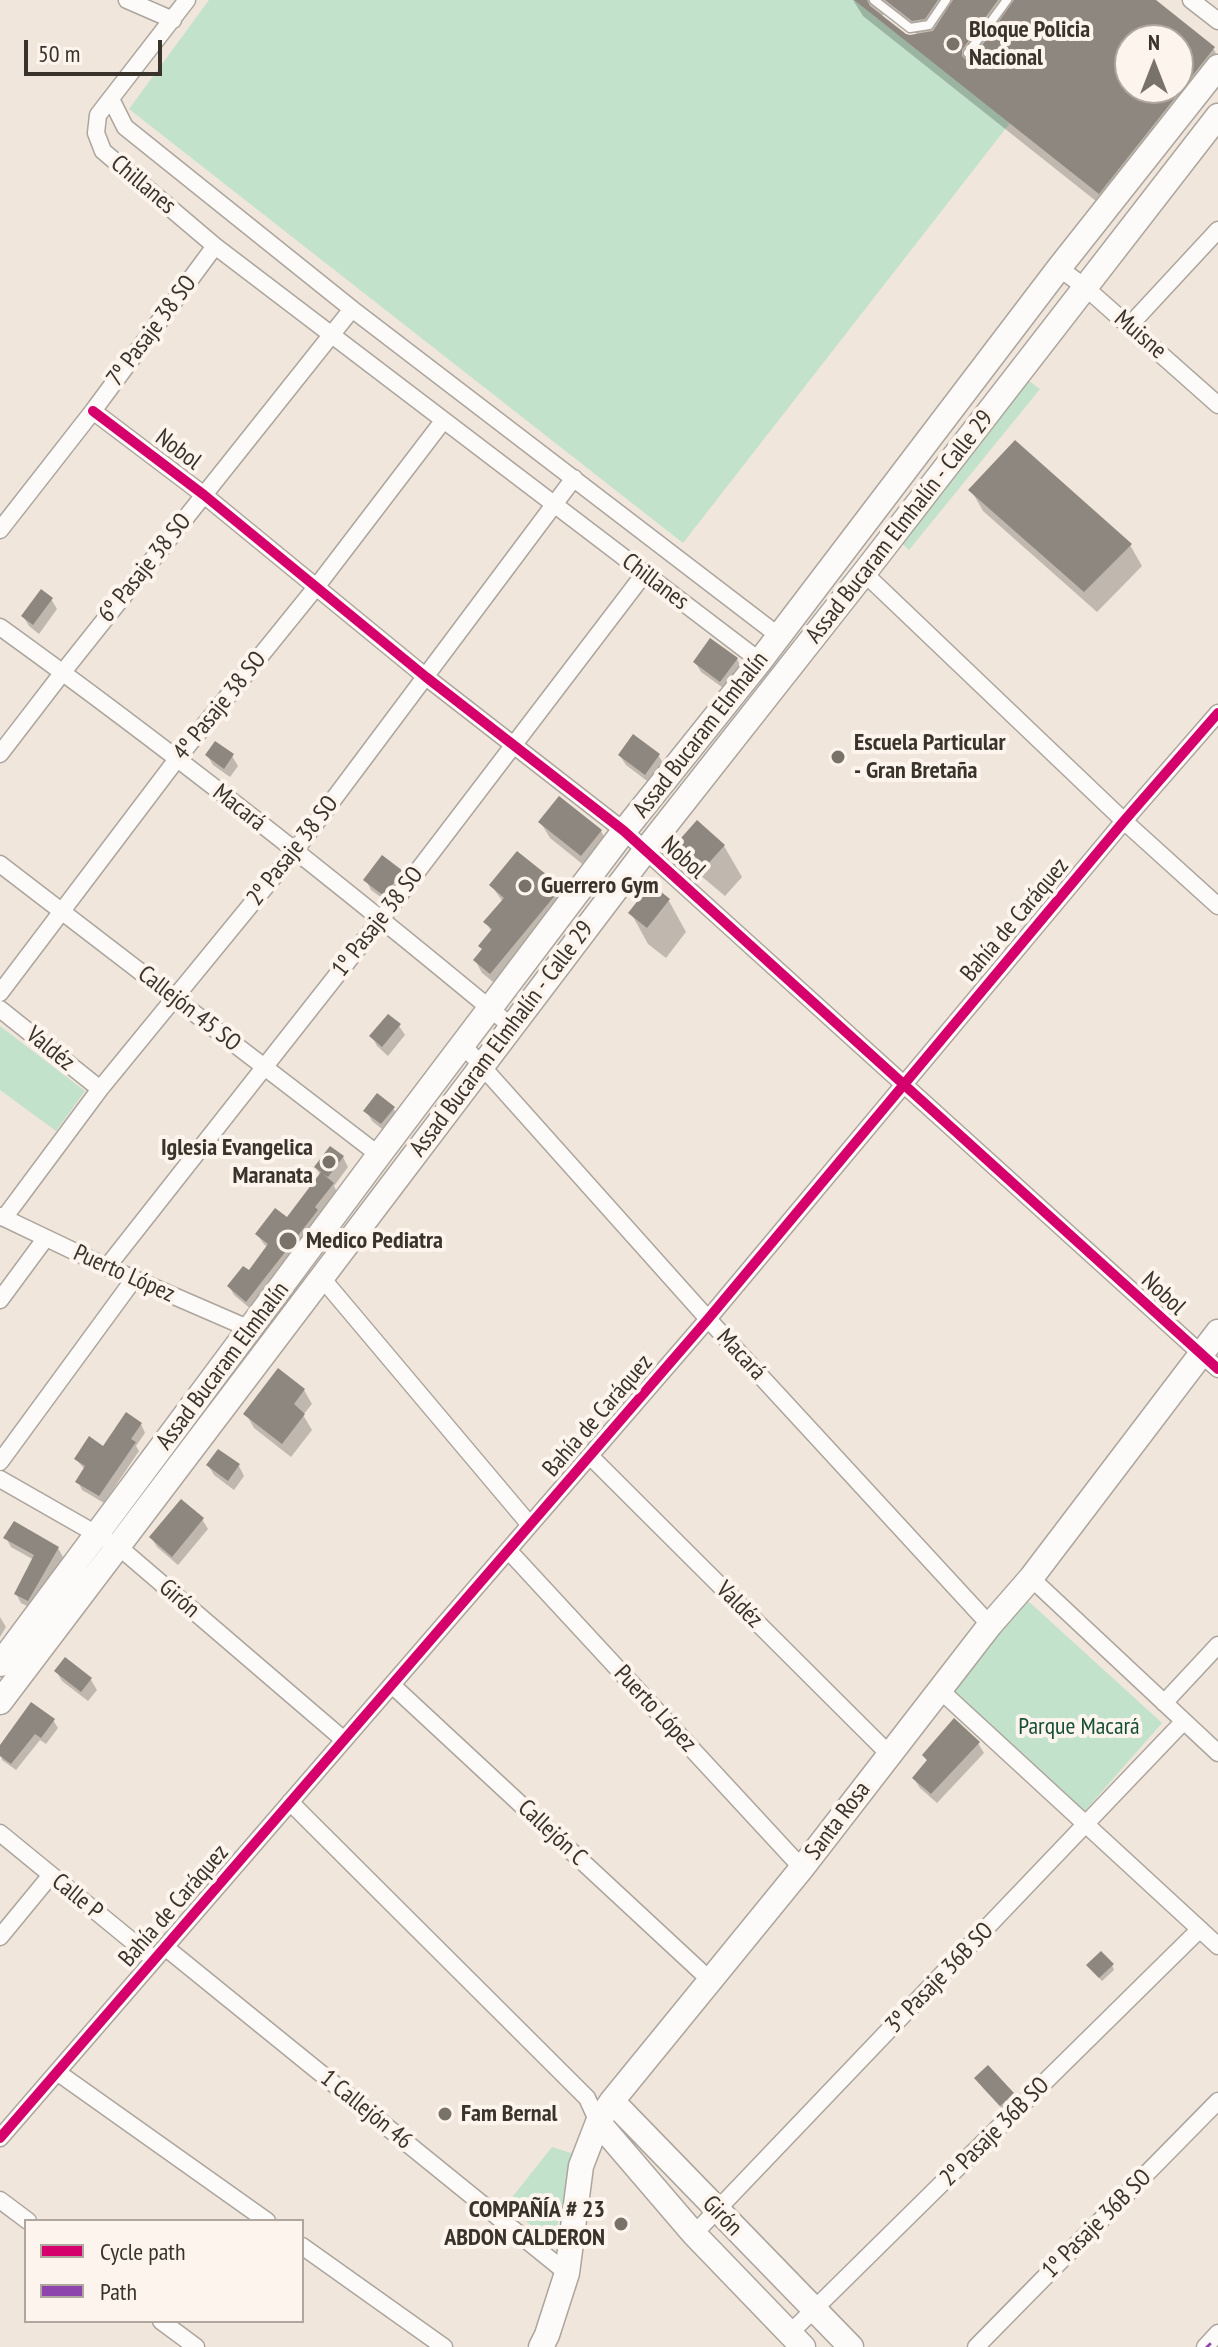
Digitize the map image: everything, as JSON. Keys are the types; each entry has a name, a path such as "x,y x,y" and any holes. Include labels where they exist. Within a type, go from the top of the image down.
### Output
{"main road":[{"name":"Assad Bucaram Elmhalín","path":"0,1664 624,831 760,661 1059,268 1218,67"},
{"name":"Assad Bucaram Elmhalín - Calle 29","path":"0,1702 645,851 1218,116"},
{"name":"Santa Rosa","path":"541,2347 567,2273 581,2166 598,2122 612,2101 802,1868 990,1625 1208,1362 1218,1332"},
{"name":"Girón","path":"612,2101 851,2347"},
{"name":"Girón","path":"598,2122 694,2234 796,2341"}],"street":[{"path":"127,0 173,20"},
{"path":"111,99 187,0"},
{"path":"1191,0 1218,21"},
{"name":"Chillanes","path":"760,661 215,246 103,151 96,133 98,115 111,99 125,127 352,309 779,636"},
{"path":"1129,326 1218,230"},
{"name":"7º Pasaje 38 SO","path":"0,530 215,246"},
{"name":"Muisne","path":"1059,268 1086,288 1218,405"},
{"name":"6º Pasaje 38 SO","path":"0,754 352,309"},
{"name":"Nobol","path":"93,411 204,495 426,677 624,831 1208,1362"},
{"name":"4º Pasaje 38 SO","path":"0,993 177,759 317,586 443,421"},
{"name":"2º Pasaje 38 SO","path":"2,1217 100,1089 294,852 574,478"},
{"path":"864,573 1124,821 1218,906"},
{"name":"1º Pasaje 38 SO","path":"107,1267 381,919 644,574"},
{"name":"Macará","path":"0,627 177,759 381,919 511,1026"},
{"name":"Bahía de Caráquez","path":"0,2138 708,1319 1218,713"},
{"name":"Callejón 45 SO","path":"0,864 379,1155"},
{"name":"Valdéz","path":"0,1009 100,1089"},
{"name":"Macará","path":"463,1045 708,1319 990,1625"},
{"name":"Puerto López","path":"2,1217 250,1329"},
{"path":"0,1300 45,1239"},
{"path":"321,1277 530,1525"},
{"path":"0,1462 134,1279"},
{"name":"Valdéz","path":"590,1456 889,1754"},
{"name":"Girón","path":"0,1479 119,1547 344,1740"},
{"name":"Puerto López","path":"508,1550 802,1868"},
{"path":"1031,1578 1218,1753"},
{"path":"1164,1703 1218,1645"},
{"name":"Callejón C","path":"392,1685 711,1981"},
{"path":"940,1690 1218,1946"},
{"name":"3º Pasaje 36B SO","path":"694,2234 1184,1721"},
{"name":"Girón","path":"290,1802 587,2098 598,2122"},
{"name":"Calle P","path":"0,1833 51,1875 160,1953"},
{"path":"0,1937 51,1875"},
{"name":"2º Pasaje 36B SO","path":"796,2341 815,2309 1200,1929"},
{"name":"1 Callejón 46","path":"160,1953 567,2273"},
{"path":"57,2072 264,2219"},
{"path":"587,2098 612,2101"},
{"name":"1º Pasaje 36B SO","path":"976,2347 1218,2101"},
{"path":"0,2200 25,2219"},
{"path":"304,2247 444,2347"},
{"path":"164,2323 196,2347"}],"lane":[{"path":"874,0 910,28 929,25 946,0"},
{"path":"968,53 1007,0"},
{"name":"Assad Bucaram Elmhalín","path":"1059,268 1082,254 1218,80"},
{"path":"1086,288 1093,262 1218,103"}],"green space":[{"path":"209,0 854,0 1010,123 683,543 129,109"},
{"path":"1025,378 1040,389 909,550 897,539"},
{"path":"0,1026 85,1091 56,1131 0,1090"},
{"name":"Parque Macará","path":"1026,1599 1162,1723 1083,1813 952,1690"},
{"path":"552,2147 574,2154 553,2243 506,2205"}],"building":[{"path":"854,0 867,0 870,6 910,35 933,31 953,0 998,0 962,50 966,60 974,57 1014,0 1156,0 1186,24 1114,24 1114,104 1170,104 1099,194"},
{"path":"885,0 938,0 925,19 912,21"},
{"path":"1194,30 1215,47 1194,74"},
{"path":"1015,440 1132,544 1084,592 968,490"},
{"path":"41,589 53,598 33,625 21,616"},
{"path":"710,638 738,658 720,682 693,662"},
{"path":"633,734 660,754 645,775 618,755"},
{"path":"215,741 234,754 224,769 205,755"},
{"path":"559,796 602,830 581,856 538,822"},
{"path":"697,820 725,845 706,866 680,844 681,838"},
{"path":"517,851 562,887 490,974 473,960 482,949 478,946 492,929 483,922 504,898 489,885"},
{"path":"382,855 403,871 384,896 363,880"},
{"path":"651,884 670,899 647,928 628,913"},
{"path":"388,1014 401,1024 382,1047 369,1036"},
{"path":"377,1093 395,1107 381,1124 363,1111"},
{"path":"330,1146 344,1156 328,1177 323,1174 334,1183 315,1207 318,1210 246,1302 227,1286 243,1266 249,1270 268,1244 255,1234 275,1208 287,1217 321,1172 314,1167"},
{"path":"278,1368 305,1389 294,1404 305,1414 282,1444 243,1414"},
{"path":"126,1412 142,1423 131,1439 136,1442 99,1496 75,1482 85,1466 74,1459 89,1436 103,1446"},
{"path":"218,1449 240,1464 228,1481 206,1465"},
{"path":"181,1499 204,1518 172,1557 149,1537"},
{"path":"14,1521 59,1547 28,1601 14,1594 34,1555 3,1538"},
{"path":"65,1657 92,1678 81,1692 54,1671"},
{"path":"31,1702 55,1719 41,1738 35,1734 11,1764 0,1756 0,1745"},
{"path":"954,1718 980,1742 931,1794 912,1778 927,1760 922,1755"},
{"path":"1101,1951 1114,1964 1099,1978 1086,1965"},
{"path":"988,2065 1014,2093 1000,2106 974,2078"}],"cycle path":[{"path":"93,411 204,495 426,677 624,831 1218,1369"},
{"path":"0,2138 708,1319 1218,713"}],"place":[{"name":"Bloque Policia Nacional","path":"953,44"},
{"name":"Escuela Particular - Gran Bretaña","path":"838,757"},
{"name":"Guerrero Gym","path":"525,886"},
{"name":"Iglesia Evangelica Maranata","path":"329,1162"},
{"name":"Medico Pediatra","path":"288,1241"},
{"name":"Fam Bernal","path":"445,2114"},
{"name":"COMPAÑÍA # 23 ABDON CALDERON","path":"621,2224"}]}
